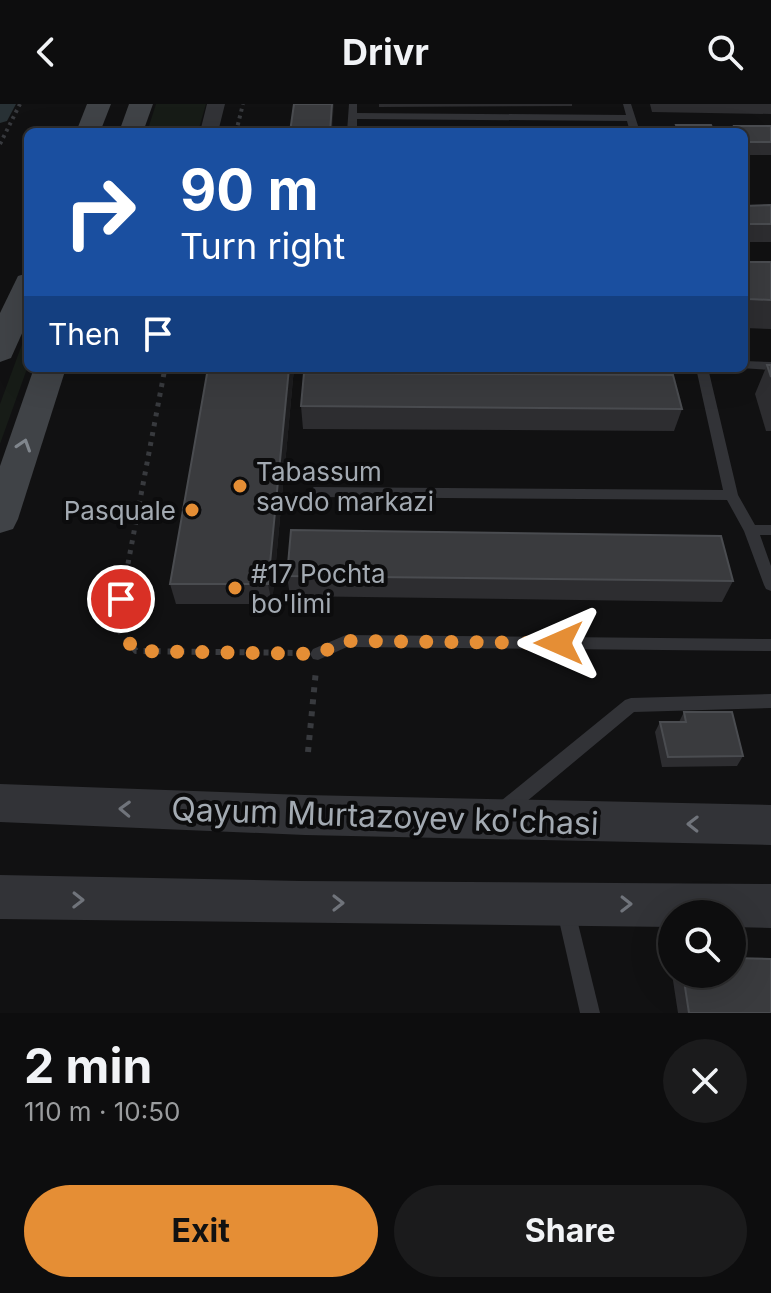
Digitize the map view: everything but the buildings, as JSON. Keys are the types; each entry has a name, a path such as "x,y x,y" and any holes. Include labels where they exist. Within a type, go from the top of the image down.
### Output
{"main road":[{"path":"90,128 99,104"},
{"path":"132,128 141,104"},
{"path":"0,351 24,292"},
{"path":"0,519 49,372"}],"street":[{"path":"210,128 216,104"},
{"name":"Qayum Murtazoyev ko'chasi","path":"0,803 492,820 771,825"},
{"path":"0,897 300,903 564,902 771,906"}],"lane":[{"path":"352,128 353,104"},
{"path":"627,104 634,128"},
{"path":"352,116 631,118"},
{"path":"748,365 771,366"},
{"path":"703,372 731,495 751,530 771,585"},
{"path":"314,492 731,495"},
{"path":"751,530 771,530"},
{"path":"318,654 346,641 771,645"},
{"path":"492,820 631,705 771,701"},
{"path":"564,902 590,1013"}],"path":[{"path":"0,144 20,104"},
{"path":"237,128 243,104"},
{"path":"164,372 116,627 136,651 318,654 308,752"}],"shaded area":[{"path":"156,104 206,104 199,128 148,128"},
{"path":"24,339 26,372 0,444 0,404"}],"waterway":[{"path":"0,117 6,104"}],"place":[{"name":"Tabassum savdo markazi","path":"240,486"},
{"name":"Pasquale","path":"192,510"},
{"name":"#17 Pochta bo'limi","path":"235,588"}],"route":[{"path":"121,599 116,627 136,651 318,654 346,641 559,643"}]}
